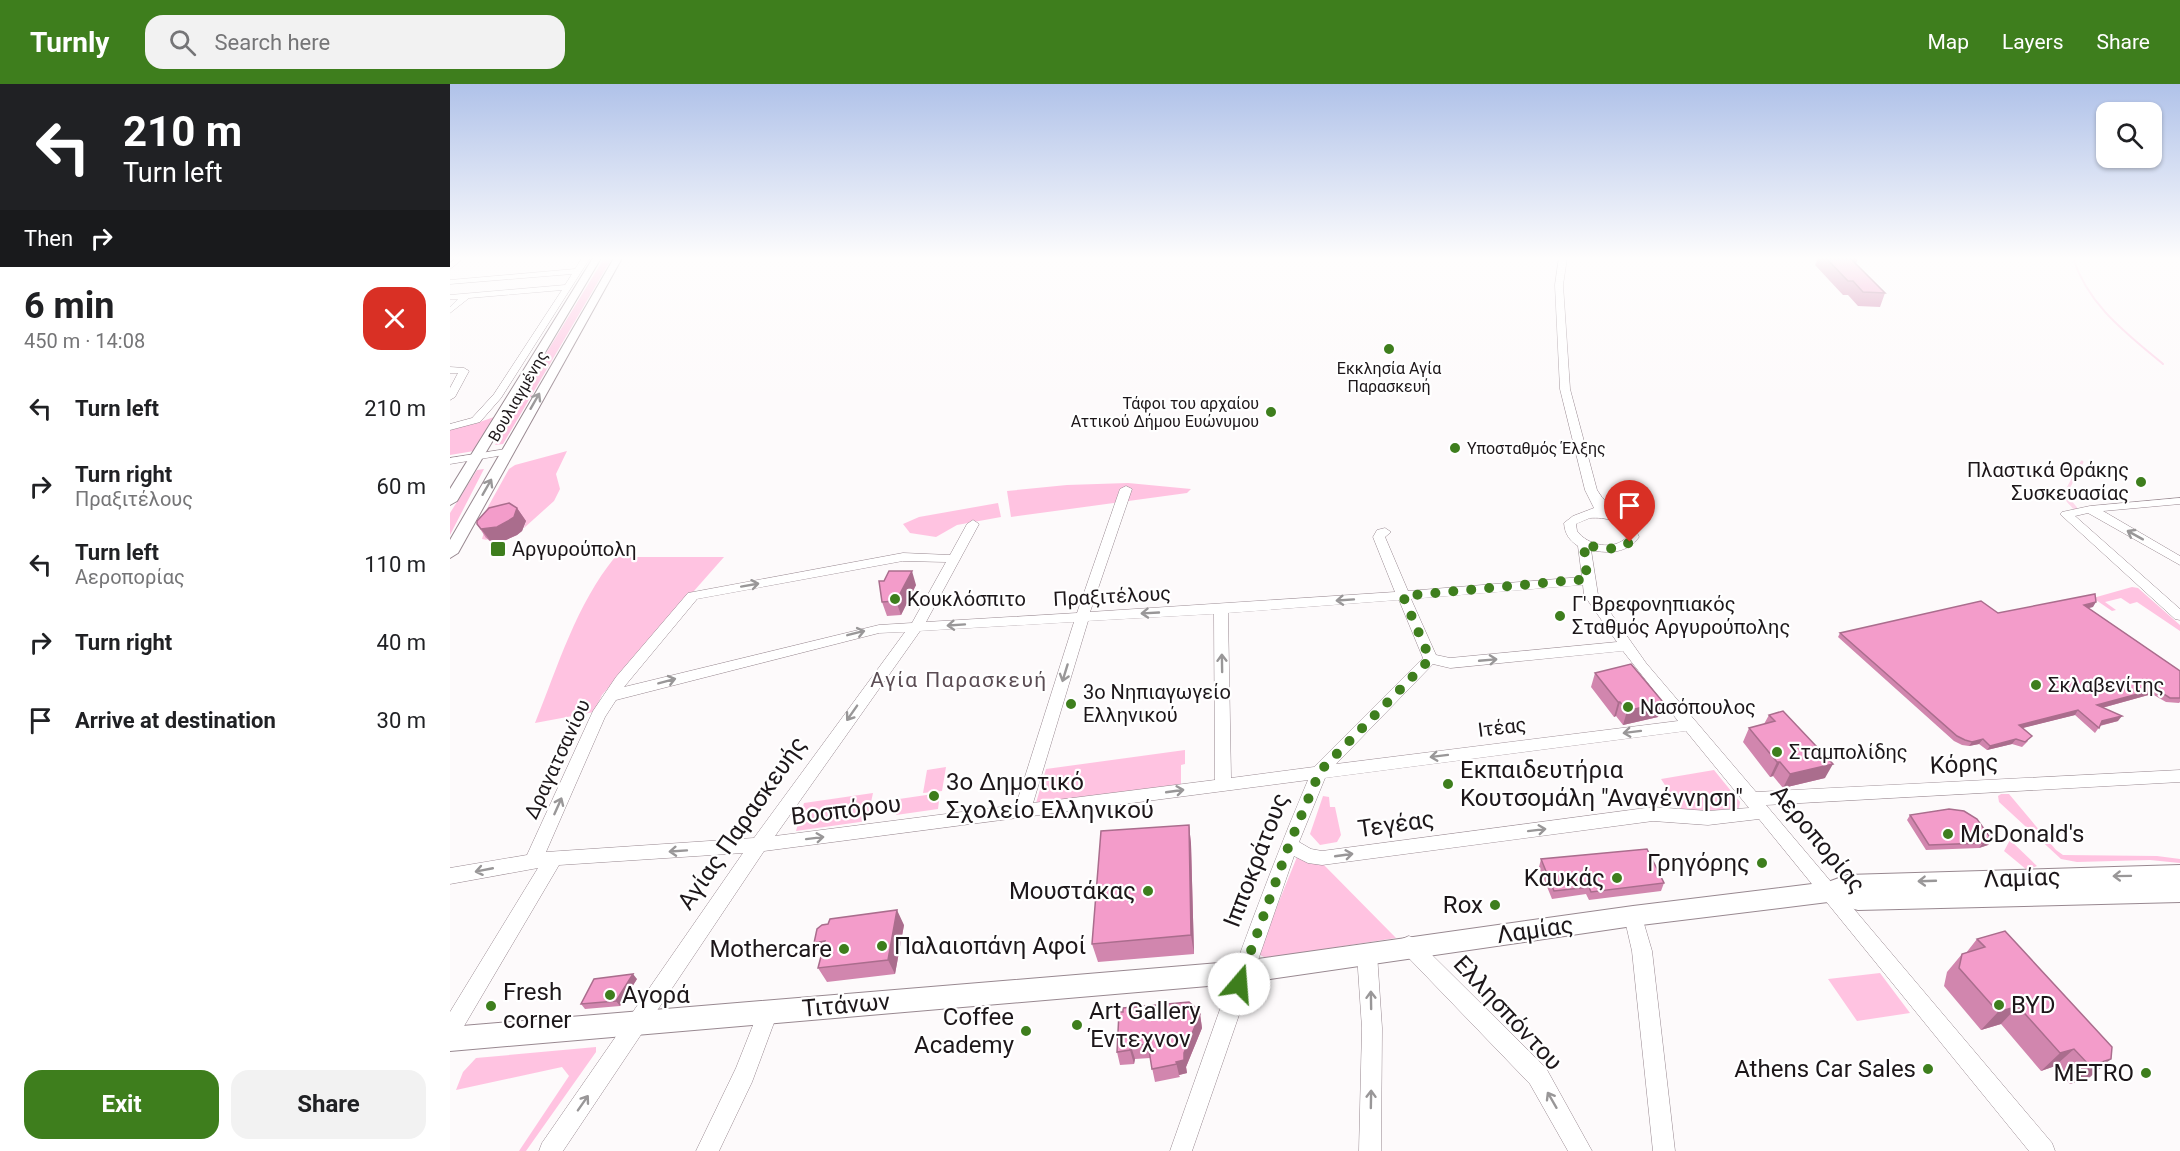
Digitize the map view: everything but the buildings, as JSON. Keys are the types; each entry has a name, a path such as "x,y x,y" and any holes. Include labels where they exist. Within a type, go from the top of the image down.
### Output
{"main road":[{"name":"Βουλιαγμένης","path":"452,497 475,460 504,398 534,359 566,308"},
{"name":"Βουλιαγμένης","path":"450,553 589,308"},
{"path":"515,372 534,359"},
{"name":"Λαμίας","path":"1243,970 1633,916 1828,892 1847,885 2180,874"},
{"name":"Λαμίας","path":"1828,892 1858,900 2180,892"},
{"name":"Τιτάνων","path":"450,1040 1243,970"}],"street":[{"path":"450,427 476,420 504,398 515,372 555,308"},
{"path":"1559,308 1558,334 1565,389 1595,509 1601,514 1620,520 1632,531 1633,537 1624,546 1605,549 1584,544 1573,536 1569,528 1575,518 1595,509"},
{"path":"450,370 464,371 450,397"},
{"path":"450,466 505,455"},
{"path":"450,461 475,460"},
{"path":"1022,812 1126,489"},
{"path":"2180,501 2090,509 2068,513 2067,516 2180,616"},
{"path":"2090,509 2180,561"},
{"name":"Αγίας Παρασκευής","path":"550,1151 757,845 913,627 922,618 973,524"},
{"path":"1385,532 1379,537 1430,659 1450,663 1626,646"},
{"name":"Αεροπορίας","path":"1584,544 1587,580 1594,602 1626,646 2044,1151"},
{"name":"Δραγατσανίου","path":"534,860 598,715 621,681 693,596 903,558 953,559"},
{"name":"Πραξιτέλους","path":"611,696 866,630 1221,609 1587,580"},
{"path":"1221,609 1223,785"},
{"name":"Ιπποκράτους","path":"1181,1151 1243,970 1289,845 1320,771 1430,659"},
{"name":"Ιτέας","path":"1320,771 1690,725"},
{"name":"Βοσπόρου","path":"450,876 534,860 757,845 1022,812 1320,771"},
{"name":"Κόρης","path":"1757,805 2180,776"},
{"name":"Τεγέας","path":"1289,845 1308,856 1322,858 1653,814 1720,819 1757,805"},
{"path":"450,1031 554,858"},
{"path":"1633,916 1642,951 1664,1151"},
{"name":"Ελλησπόντου","path":"1411,946 1538,1076 1581,1151"},
{"path":"1367,954 1372,1047 1370,1151"},
{"path":"707,1151 744,1074 768,1012"}],"shaded area":[{"path":"574,308 583,308 503,444 495,445 511,418 516,403"},
{"path":"497,416 474,451 450,455 450,428 474,424"},
{"path":"567,451 556,474 560,489 554,501 524,528 526,521 486,538 487,540 482,539 487,522 484,514 509,469 515,465"},
{"path":"484,469 450,535 450,513 477,470"},
{"path":"1128,483 1191,489 1187,493 1011,517 1007,491 1067,485"},
{"path":"998,503 1001,517 957,525 936,537 910,533 903,524 919,517"},
{"path":"615,557 724,557 602,695 594,712 535,723 560,658 589,595"},
{"path":"2132,587 2138,588 2180,625 2180,631 2137,602 2130,604 2121,598 2105,602 2116,610 2112,611 2093,598"},
{"path":"1185,750 1185,764 1181,765 1181,785 1036,803 1046,769"},
{"path":"946,767 942,791 923,793 927,770"},
{"path":"1714,770 1740,802 1739,808 1700,812 1682,811 1661,779"},
{"path":"873,793 867,821 796,831 804,803"},
{"path":"940,793 938,809 896,815 899,799"},
{"path":"2009,794 2056,850 2063,855 2157,856 2180,859 2180,863 2150,860 2077,862 2061,859 1999,802 1998,796"},
{"path":"1323,796 1329,797 1330,807 1335,807 1341,835 1337,842 1320,845 1310,834"},
{"path":"2010,840 2037,866 2027,870 2004,851"},
{"path":"1297,857 1312,864 1321,862 1396,938 1266,958 1260,955 1260,948"},
{"path":"1880,973 1910,1013 1857,1021 1828,979"},
{"path":"596,1047 596,1052 526,1151 519,1151 569,1076 562,1067 456,1090 463,1072 476,1058"}],"waterway":[{"path":"2102,308 2122,329 2163,364"},
{"path":"2070,503 2064,496 2082,462"},
{"path":"2069,501 2075,508"}],"place":[{"name":"Εκκλησία Αγία Παρασκευή","path":"1389,349"},
{"name":"Τάφοι του αρχαίου Αττικού Δήμου Ευώνυμου","path":"1271,412"},
{"name":"Υποσταθμός Έλξης","path":"1455,448"},
{"name":"Πλαστικά Θράκης Συσκευασίας","path":"2141,482"},
{"name":"Αργυρούπολη","path":"498,549"},
{"name":"Κουκλόσπιτο","path":"895,599"},
{"name":"Γ' Βρεφονηπιακός Σταθμός Αργυρούπολης","path":"1560,616"},
{"name":"Σκλαβενίτης","path":"2036,685"},
{"name":"3ο Νηπιαγωγείο Ελληνικού","path":"1071,704"},
{"name":"Νασόπουλος","path":"1628,707"},
{"name":"Σταμπολίδης","path":"1777,752"},
{"name":"Εκπαιδευτήρια Κουτσομάλη \"Αναγέννηση\"","path":"1448,784"},
{"name":"3ο Δημοτικό Σχολείο Ελληνικού","path":"934,796"},
{"name":"McDonald's","path":"1948,834"},
{"name":"Γρηγόρης","path":"1762,863"},
{"name":"Καυκάς","path":"1617,878"},
{"name":"Μουστάκας","path":"1148,891"},
{"name":"Rox","path":"1495,905"},
{"name":"Παλαιοπάνη Αφοί","path":"882,946"},
{"name":"Mothercare","path":"844,949"},
{"name":"Αγορά","path":"610,995"},
{"name":"BYD","path":"1999,1005"},
{"name":"Fresh corner","path":"491,1006"},
{"name":"Art Gallery Έντεχνον","path":"1077,1025"},
{"name":"Coffee Academy","path":"1026,1031"},
{"name":"Athens Car Sales","path":"1928,1069"},
{"name":"METRO","path":"2146,1073"}],"district":[{"name":"Αγία Παρασκευή","path":"959,680"}],"route":[{"path":"1239,984 1289,845 1320,771 1430,659 1403,596 1587,580 1587,558 1584,544 1594,548 1616,549 1630,542"}]}
